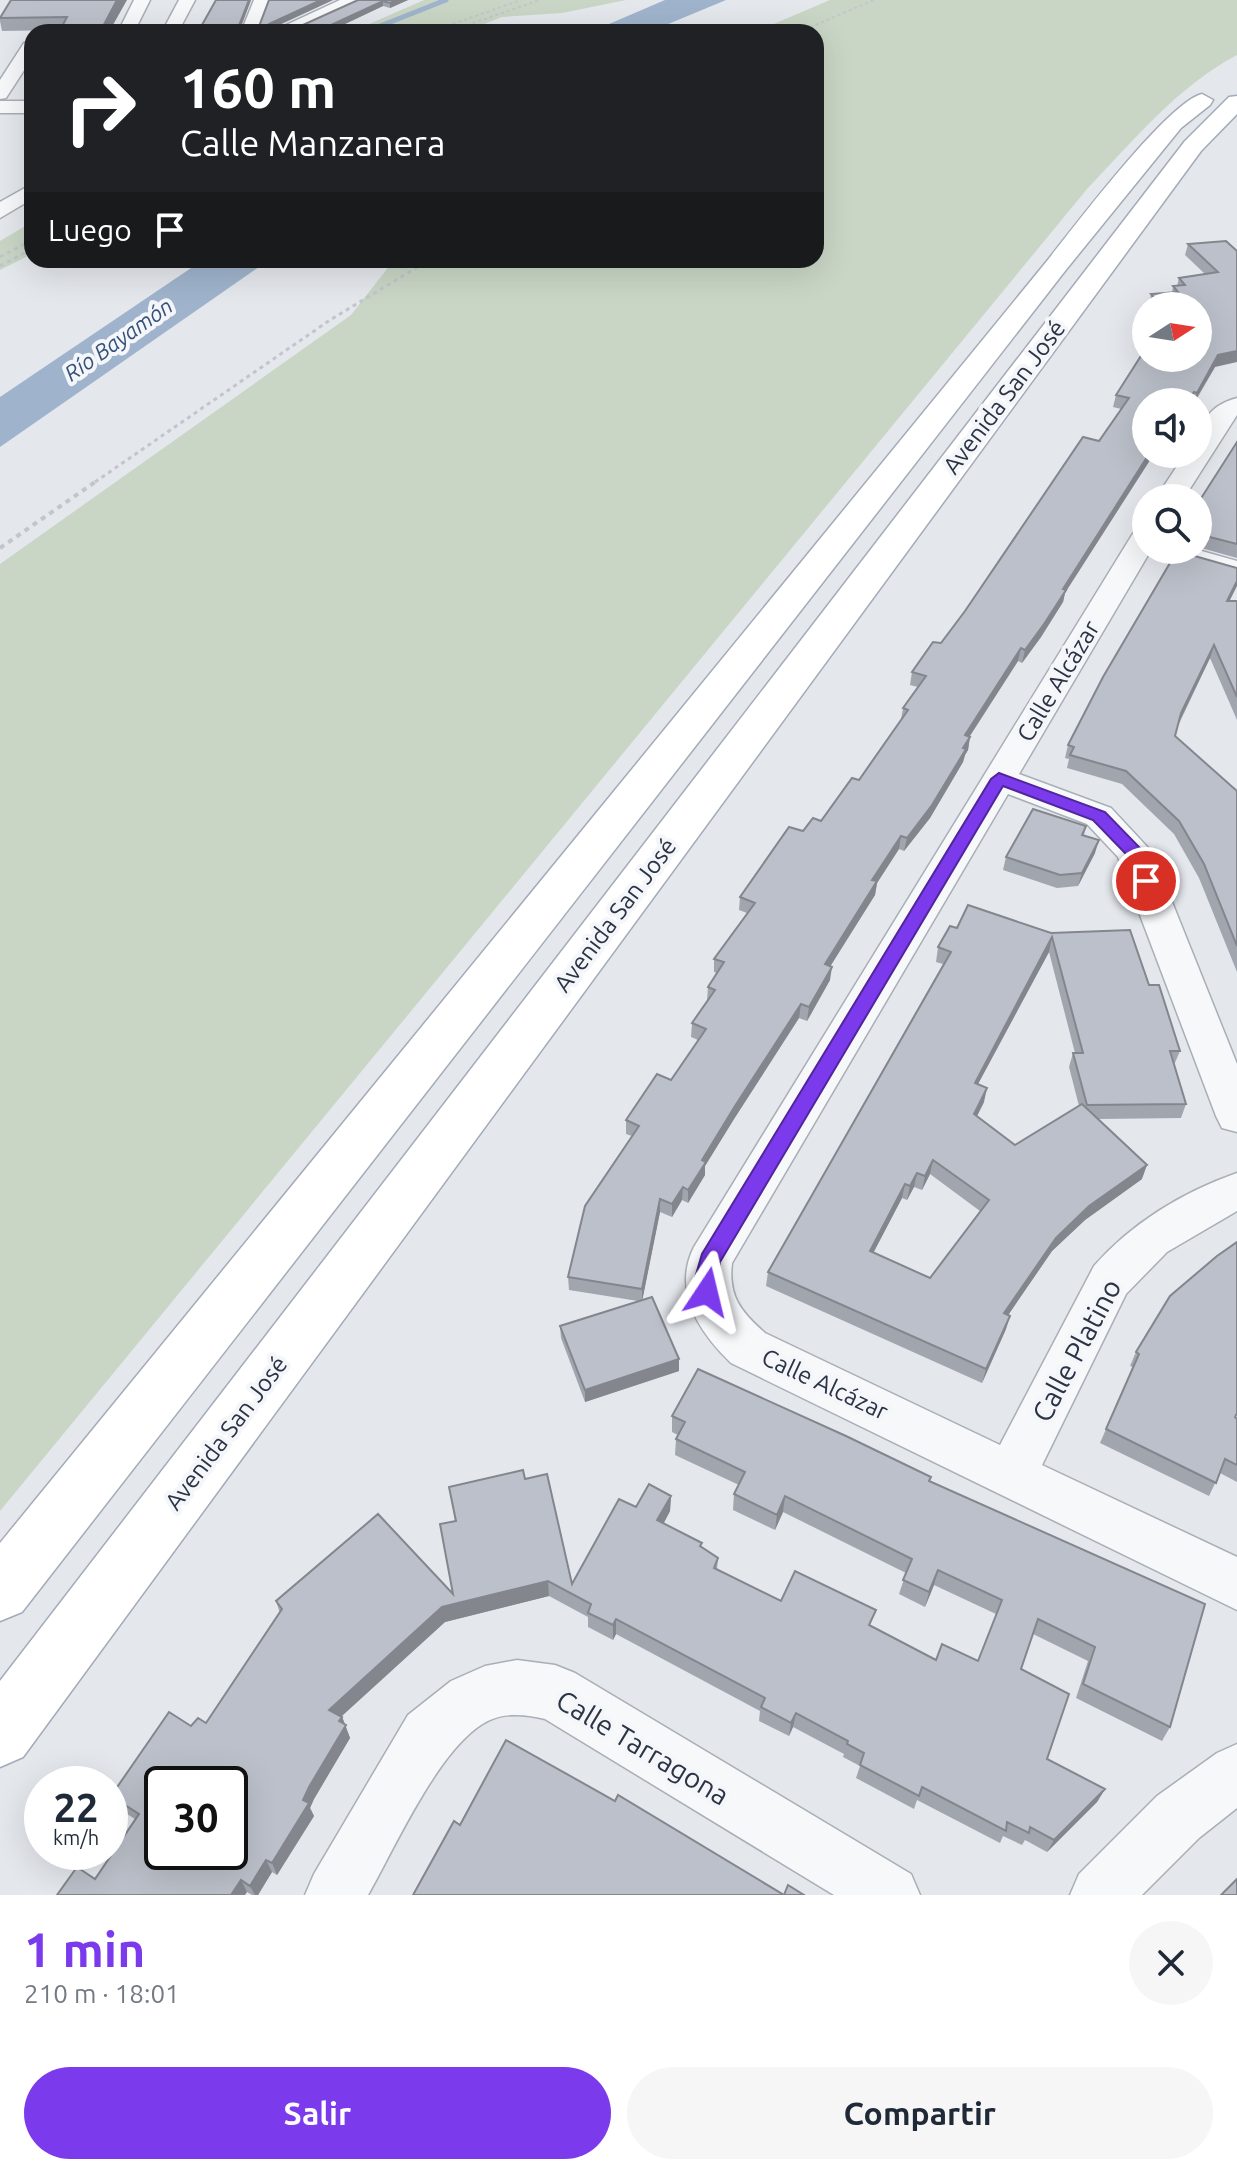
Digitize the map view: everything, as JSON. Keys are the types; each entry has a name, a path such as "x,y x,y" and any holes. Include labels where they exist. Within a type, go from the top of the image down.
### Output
{"main road":[{"name":"Avenida San José","path":"0,1591 1124,181 1173,123 1237,76"},
{"name":"Avenida San José","path":"0,1734 1119,244 1202,135 1237,102"}],"street":[{"path":"130,24 142,0"},
{"path":"174,24 187,0"},
{"path":"252,24 262,0"},
{"path":"298,24 354,0"},
{"path":"0,94 24,56"},
{"path":"0,107 24,107"},
{"path":"0,212 24,196"},
{"path":"1212,432 1225,411 1237,406"},
{"path":"1212,562 1237,570"},
{"name":"Calle Alcázar","path":"1137,564 999,779 710,1260 707,1292 727,1331 748,1348 1237,1584"},
{"path":"999,779 1099,816 1134,852 1237,1116"},
{"name":"Calle Platino","path":"1012,1473 1110,1280 1126,1259 1197,1209 1237,1191"},
{"name":"Calle Tarragona","path":"335,1895 428,1735 449,1714 496,1688 530,1686 555,1693 890,1895"},
{"path":"1100,1895 1178,1817 1237,1773"}],"path":[{"path":"453,24 521,0"},
{"path":"471,24 540,0"},
{"path":"818,24 874,0"},
{"path":"0,257 24,244"},
{"path":"0,266 24,253"},
{"path":"0,548 330,320 416,268"}],"green space":[{"path":"424,0 626,0 562,13 502,17 484,24 369,24"},
{"path":"830,0 1237,0 1237,55 1176,98 1087,189 0,1511 0,564 351,315 388,268 824,268 824,24 774,24"},
{"path":"24,227 24,258 0,270 0,241"}],"water":[{"path":"665,0 726,0 668,24 609,24"},
{"name":"Río Bayamón","path":"191,268 257,268 0,447 0,397"}],"building":[{"path":"11,0 117,0 104,24 63,24 67,17 0,18"},
{"path":"216,0 249,0 240,24 202,24"},
{"path":"269,0 321,0 269,24 260,24"},
{"path":"358,0 396,0 390,3 383,1 333,24 305,24"},
{"path":"1226,241 1237,251 1237,351 1218,355 1212,366 1212,292 1178,292 1173,286 1185,285 1179,278 1218,272 1188,244"},
{"path":"1132,370 1209,372 1200,388 1132,388 1132,468 1140,468 1044,624 1025,650 1021,648 965,735 970,737 963,748 966,749 932,805 907,838 901,836 872,880 877,881 825,964 832,967 809,1007 801,1004 702,1160 706,1162 688,1190 683,1187 672,1204 660,1199 642,1289 568,1277 585,1206 639,1126 626,1120 657,1074 671,1080 706,1029 692,1023 715,990 708,987 724,962 714,959 755,903 740,897 789,827 803,831 813,818 821,821 852,778 859,780 908,710 903,708 926,676 912,672 933,642 941,643 965,611 1083,437 1099,441 1129,398 1116,395"},
{"path":"1237,442 1237,544 1212,538 1210,484"},
{"path":"1212,561 1237,568 1237,581 1227,601 1237,601 1237,697 1214,645 1181,713 1175,736 1237,791 1237,946 1204,864 1179,821 1126,771 1070,755 1074,747 1068,745 1103,677 1169,564 1212,564"},
{"path":"1033,809 1086,826 1082,835 1099,840 1082,873 1060,875 1006,857"},
{"path":"968,905 1051,933 1130,930 1149,985 1159,985 1180,1051 1170,1051 1186,1104 1087,1105 1073,1053 1083,1053 1052,937 975,1083 987,1088 974,1114 1015,1145 1082,1104 1147,1165 1089,1206 1056,1238 1004,1313 1010,1316 986,1369 768,1272 951,952 938,947 950,926 957,928","holes":["933,1160 989,1200 930,1278 870,1251 905,1184 910,1186 917,1173 925,1176"]},
{"path":"1237,1242 1237,1465 1225,1459 1216,1483 1106,1429 1139,1354 1136,1352 1170,1296"},
{"path":"652,1297 679,1359 585,1390 560,1326"},
{"path":"698,1369 931,1477 929,1481 1205,1604 1170,1727 1083,1684 1095,1647 1038,1619 1021,1669 1069,1694 1047,1759 1105,1789 1054,1840 1030,1827 1029,1833 1007,1822 1006,1831 922,1787 919,1796 860,1765 864,1753 847,1744 848,1741 796,1713 791,1723 761,1707 765,1698 616,1619 613,1625 588,1613 591,1604 548,1581 442,1607 329,1710 342,1717 339,1721 346,1725 309,1787 303,1800 309,1803 272,1863 266,1860 250,1886 241,1880 231,1895 57,1895 75,1870 82,1870 95,1879 101,1870 128,1870 128,1830 139,1814 128,1807 128,1771 169,1712 191,1726 198,1718 206,1723 282,1609 276,1601 378,1514 453,1594 440,1524 456,1521 449,1487 523,1470 525,1479 547,1474 572,1584 619,1499 636,1507 649,1484 671,1496 657,1520 702,1543 700,1546 718,1558 714,1568 781,1601 795,1571 876,1610 869,1625 936,1660 942,1644 978,1661 1002,1600 938,1570 929,1592 903,1580 912,1559 785,1496 777,1515 734,1494 745,1472 676,1439 685,1422 672,1416"},
{"path":"506,1740 615,1801 618,1795 784,1895 413,1895 454,1821 460,1825"},
{"path":"1237,1879 1237,1895 1221,1895"},
{"path":"788,1885 804,1895 784,1895"}],"waterway":[{"path":"385,24 446,0"}],"route":[{"path":"707,1292 710,1260 999,779 1099,816 1123,837 1134,852 1146,881"}]}
